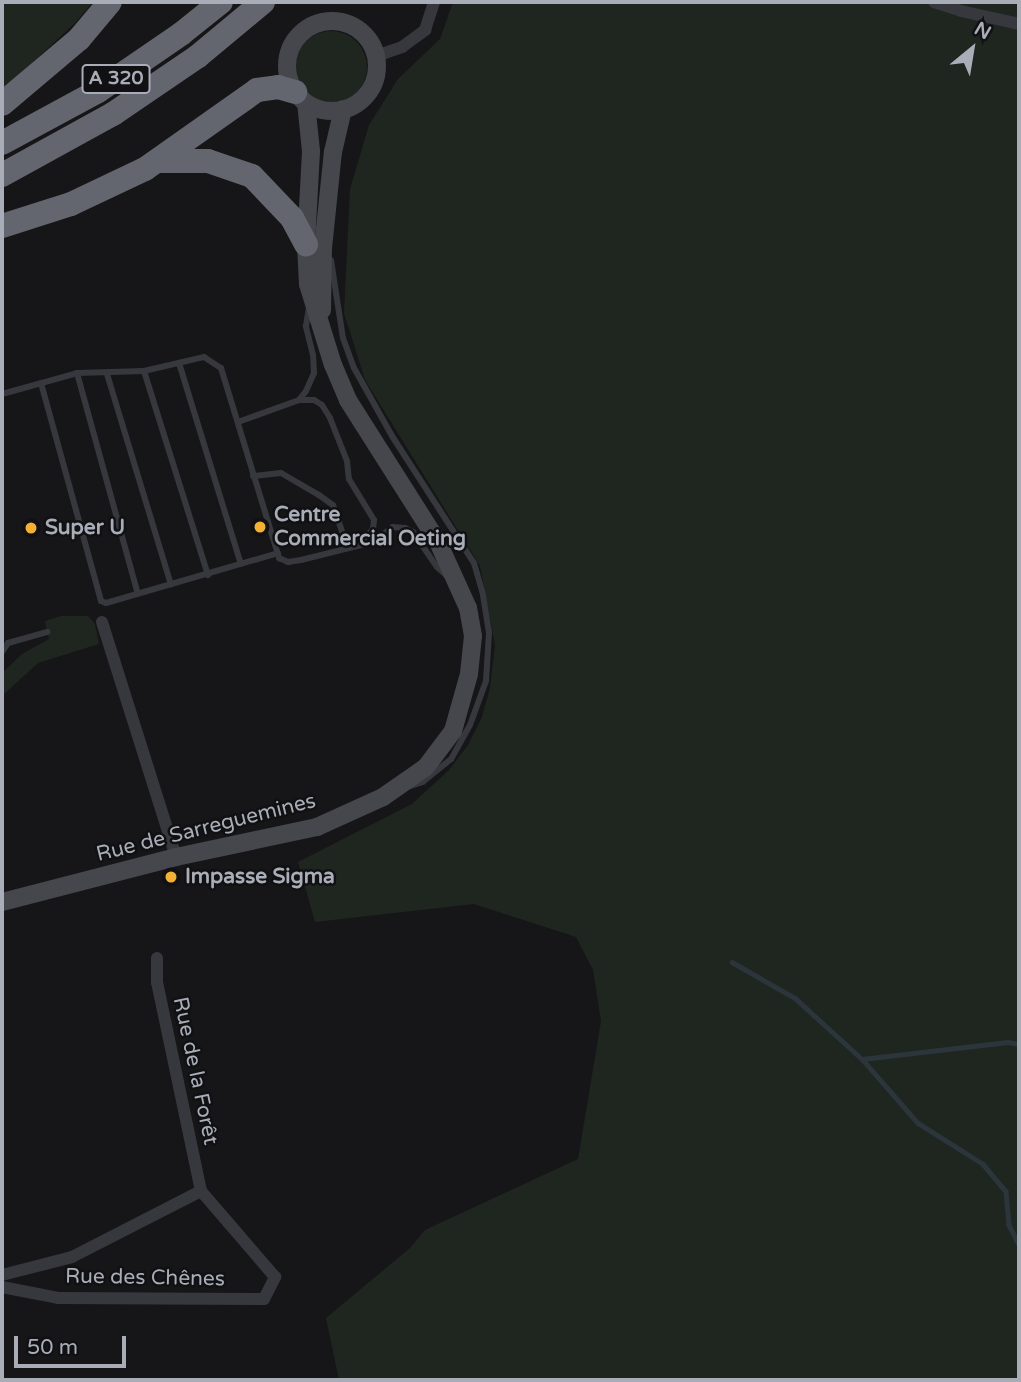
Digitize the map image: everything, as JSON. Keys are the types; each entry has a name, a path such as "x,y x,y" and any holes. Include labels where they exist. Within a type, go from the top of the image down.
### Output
{"highway":[{"path":"2,104 79,39 110,2"},
{"name":"A 320","path":"2,143 98,91 181,34 221,2"},
{"name":"A 320","path":"2,175 113,114 197,57 263,2"},
{"path":"2,226 71,204 159,161 257,90 278,87 300,98"},
{"path":"159,161 208,161 252,176 314,246"}],"main road":[{"path":"336,21 337,2"},
{"path":"300,98 324,110 343,109 366,95 377,70 376,56 362,32 336,21 314,24 296,37 286,64 288,79 300,98 311,151 314,246"},
{"path":"314,246 327,215 335,139 343,109"},
{"name":"Rue de Sarreguemines","path":"2,902 176,857 317,827 383,797 426,767 453,731 469,674 473,636 468,608 438,542 348,400 312,296 314,246"},
{"name":"Rue de Sarreguemines","path":"314,246 321,328"}],"street":[{"path":"376,56 402,47 425,30 433,2"},
{"path":"934,2 1019,24"},
{"path":"102,622 176,857"},
{"name":"Rue de la Forêt","path":"157,958 157,984 201,1191 275,1277"},
{"path":"2,1275 72,1257 201,1191"},
{"name":"Rue des Chênes","path":"2,1287 58,1298 264,1299 275,1277"}],"lane":[{"path":"327,215 332,278 343,338 354,368 389,438 474,563 489,633 486,681 470,725 450,759 423,782 383,797"},
{"path":"299,400 314,373 306,326 312,296"},
{"path":"2,394 77,373 144,371 204,356 221,369 279,558 288,562 361,542 373,542 393,527 405,527 413,533 437,567 459,585"},
{"path":"179,363 241,564"},
{"path":"144,371 208,575"},
{"path":"77,373 138,594"},
{"path":"107,374 171,585"},
{"path":"41,383 101,601 106,603 278,553"},
{"path":"237,422 299,400 314,400 330,418 347,461 349,479 374,520 373,529 361,542"},
{"path":"253,476 281,473 326,500 332,505 347,546"},
{"path":"2,652 8,643 47,632"}],"shaded area":[{"path":"2,2 93,2 75,23 2,91"},
{"path":"453,2 1019,2 1019,1380 339,1380 326,1318 410,1248 425,1230 578,1159 601,1021 593,970 576,937 474,904 315,922 298,862 412,804 449,770 468,745 482,717 490,688 495,645 480,566 365,380 344,313 350,189 369,125 398,79 440,39"},
{"path":"338,31 357,41 365,53 365,81 357,93 345,101 324,103 305,93 297,81 295,60 305,41 317,33"},
{"path":"61,616 88,616 95,624 99,644 38,663 2,696 2,673 22,654 49,639 45,621"}],"waterway":[{"path":"732,962 795,998 862,1059 1008,1042 1019,1044"},
{"path":"863,1060 918,1123 983,1164 1006,1191 1009,1225 1019,1245"}],"place":[{"name":"Centre Commercial Oeting","path":"260,527"},
{"name":"Super U","path":"31,528"},
{"name":"Impasse Sigma","path":"171,877"}]}
